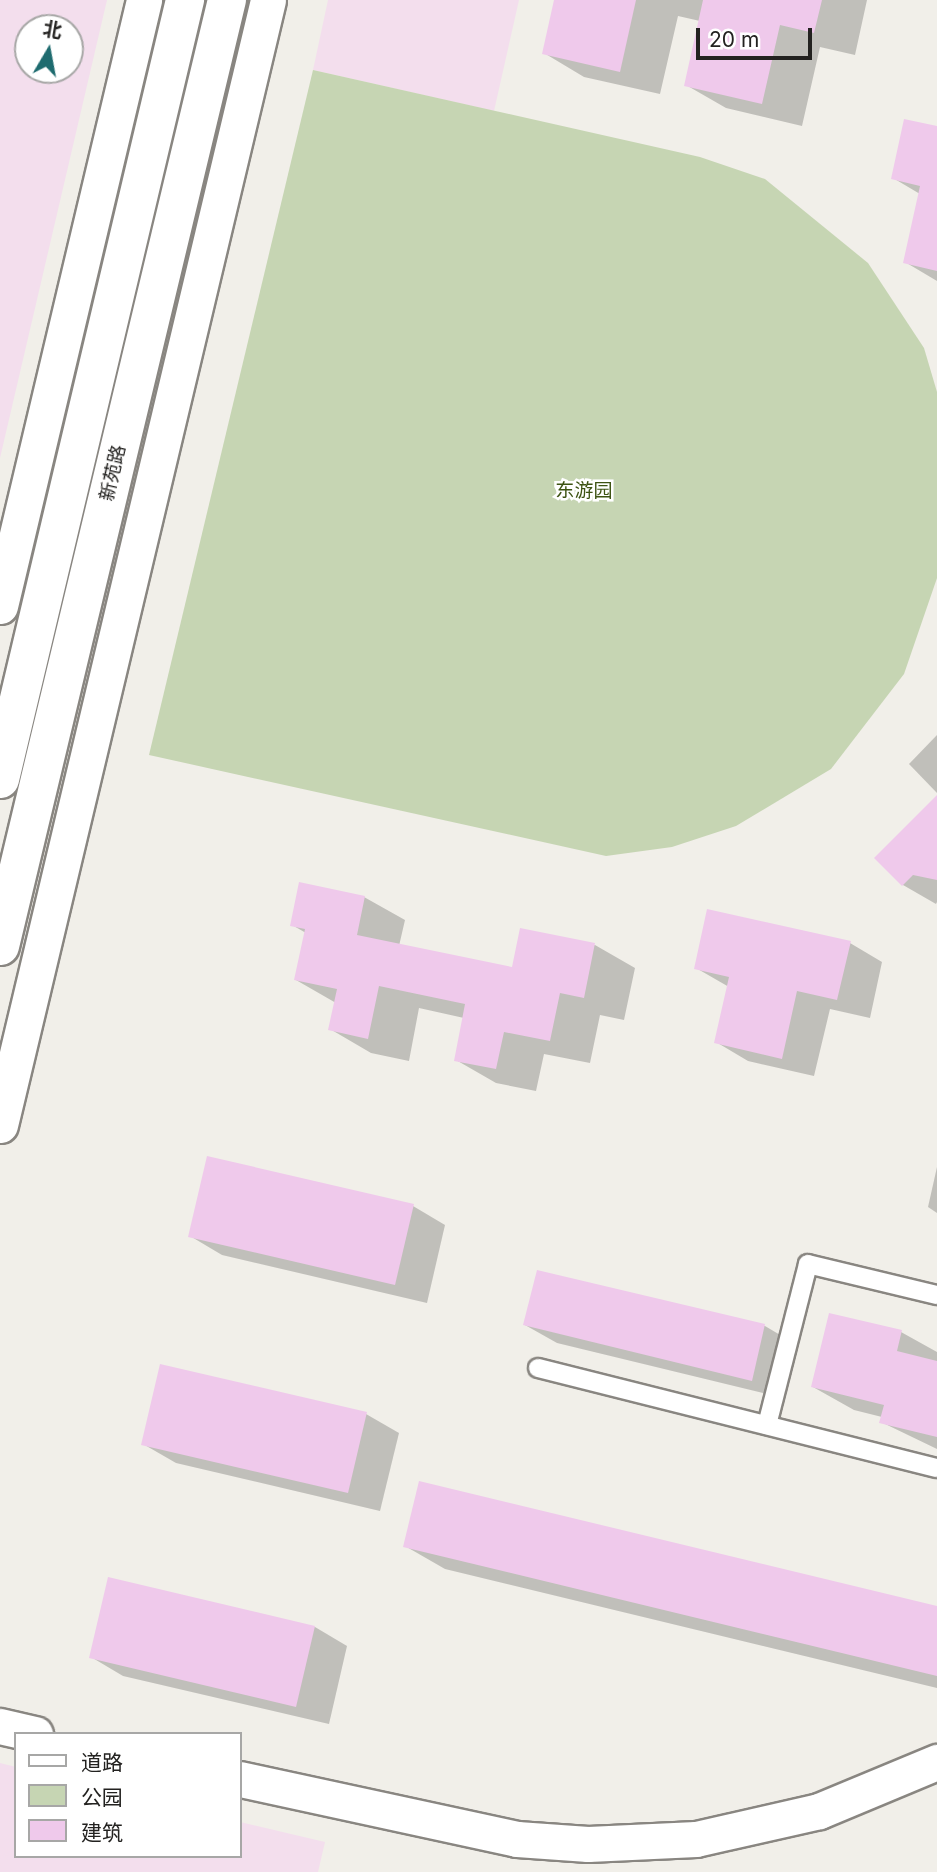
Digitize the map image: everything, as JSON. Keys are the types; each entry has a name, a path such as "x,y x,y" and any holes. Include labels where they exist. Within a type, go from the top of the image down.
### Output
{"main road":[{"name":"新苑路","path":"0,779 186,0"},
{"name":"新苑路","path":"0,946 227,0"}],"street":[{"path":"0,606 145,0"},
{"path":"0,1125 268,0"},
{"path":"0,1726 26,1732"},
{"path":"242,1779 517,1839 588,1844 696,1839 819,1811 937,1762"}],"lane":[{"path":"767,1425 807,1264 937,1295"},
{"path":"538,1368 937,1468"}],"shaded area":[{"path":"0,0 107,0 0,458"},
{"path":"328,0 519,0 494,111 313,70"},
{"path":"0,1763 14,1766 14,1858 242,1858 242,1822 325,1842 318,1872 0,1872"}],"green space":[{"name":"东游园","path":"313,70 700,157 765,179 868,263 924,348 937,392 937,578 904,674 831,769 736,826 672,847 606,856 149,755"}],"building":[{"path":"554,0 636,0 620,72 542,54"},
{"path":"703,0 822,0 814,33 780,25 762,104 684,86"},
{"path":"904,119 937,126 937,271 903,263 920,186 891,179"},
{"path":"937,795 937,880 913,875 902,886 874,858"},
{"path":"299,882 365,896 357,935 512,967 520,928 595,943 584,998 560,993 550,1041 504,1032 496,1069 454,1061 465,1004 379,986 368,1039 328,1030 337,989 294,980 305,929 290,926"},
{"path":"707,909 851,941 837,1000 797,991 782,1059 714,1043 729,977 694,969"},
{"path":"207,1156 414,1204 395,1285 188,1237"},
{"path":"537,1270 765,1324 752,1381 523,1325"},
{"path":"829,1313 902,1330 897,1351 937,1361 937,1437 879,1423 884,1405 811,1387"},
{"path":"160,1364 367,1412 348,1493 141,1445"},
{"path":"419,1481 937,1606 937,1676 403,1547"},
{"path":"108,1577 315,1626 296,1707 89,1658"}]}
